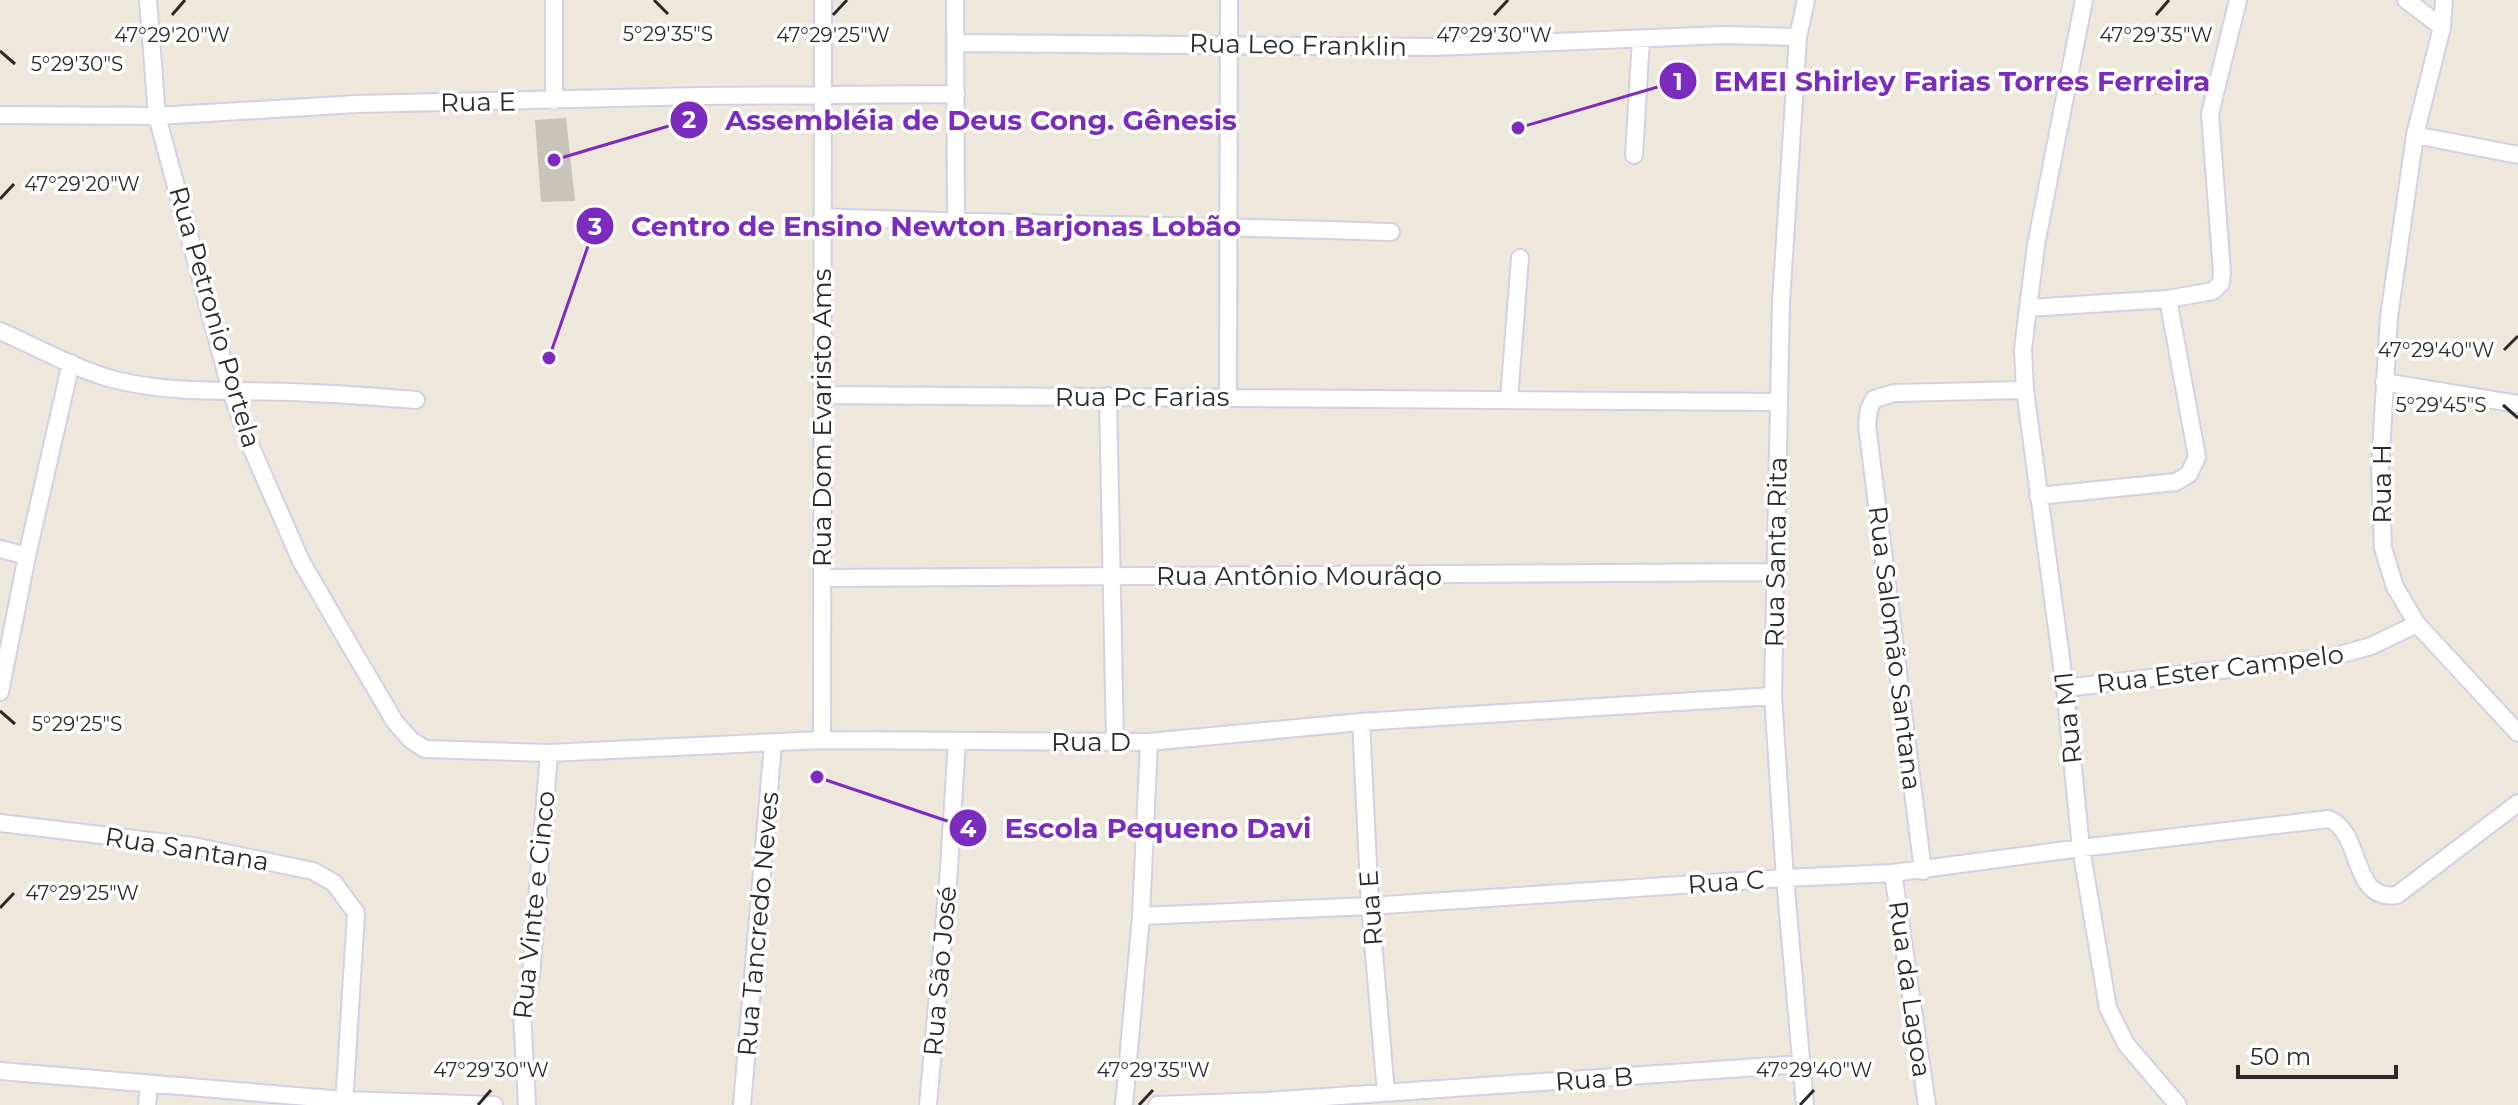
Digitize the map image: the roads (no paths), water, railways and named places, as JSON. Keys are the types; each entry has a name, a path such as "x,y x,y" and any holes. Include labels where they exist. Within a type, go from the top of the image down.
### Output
{"street":[{"name":"Rua Petronio Portela","path":"148,0 157,116 231,391 251,447 301,561 395,722 411,740"},
{"path":"554,0 554,101"},
{"name":"Rua Dom Evaristo Ams","path":"822,740 823,0"},
{"path":"955,0 956,222"},
{"path":"1228,398 1229,0"},
{"name":"Rua Santa Rita","path":"1805,1105 1773,696 1781,302 1798,37 1806,0"},
{"name":"Rua M1","path":"2084,0 2036,245 2023,349 2025,390 2065,688 2081,848 2108,1008 2126,1044 2178,1105"},
{"path":"2028,308 2168,299 2213,291 2221,283 2210,114 2238,0"},
{"path":"2406,0 2442,27"},
{"name":"Rua H","path":"2444,0 2442,27 2415,135 2389,317 2380,468 2383,548 2395,587 2417,624 2518,733"},
{"name":"Rua Leo Franklin","path":"955,43 1434,47 1724,35 1798,37"},
{"path":"1634,155 1641,39"},
{"name":"Rua E","path":"0,115 157,116 357,104 956,94"},
{"path":"2415,135 2518,155"},
{"path":"822,217 1391,232"},
{"path":"1509,399 1520,258"},
{"path":"2038,496 2176,482 2189,474 2197,457 2168,299"},
{"path":"0,331 109,378 139,385 416,400"},
{"path":"0,692 71,363"},
{"path":"2384,382 2518,404"},
{"name":"Rua Salomão Santana","path":"1923,871 1867,425 1869,409 1874,399 1883,395 2025,390"},
{"name":"Rua Pc Farias","path":"822,395 1779,402"},
{"path":"1108,396 1115,742"},
{"path":"0,549 27,556"},
{"name":"Rua Antônio Mourãqo","path":"822,578 1777,572"},
{"name":"Rua Ester Campelo","path":"2065,688 2332,657 2371,646 2417,624"},
{"name":"Rua D","path":"411,740 432,750 549,753 822,740 1149,742 1361,722 1773,696"},
{"name":"Rua E","path":"1361,722 1370,906 1386,1093"},
{"name":"Rua São José","path":"928,1105 957,741"},
{"path":"1124,1105 1141,916 1149,742"},
{"name":"Rua Tancredo Neves","path":"742,1105 773,743"},
{"name":"Rua Vinte e Cinco","path":"527,1105 522,1012 531,975 549,753"},
{"name":"Rua C","path":"1141,916 1370,906 1923,871 2081,848 2329,819 2341,825 2369,887 2381,896 2390,896 2397,895 2518,803"},
{"name":"Rua Santana","path":"0,823 193,846 313,871 334,883 356,913 344,1102"},
{"name":"Rua da Lagoa","path":"1893,873 1927,1105"},
{"name":"Rua B","path":"1157,1105 1273,1103 1801,1064"},
{"path":"0,1071 344,1102 494,1105"},
{"path":"147,1105 149,1084"}],"place":[{"name":"EMEI Shirley Farias Torres Ferreira","path":"1518,128"},
{"name":"Assembléia de Deus Cong. Gênesis","path":"554,160"},
{"name":"Centro de Ensino Newton Barjonas Lobão","path":"549,358"},
{"name":"Escola Pequeno Davi","path":"817,777"}]}
